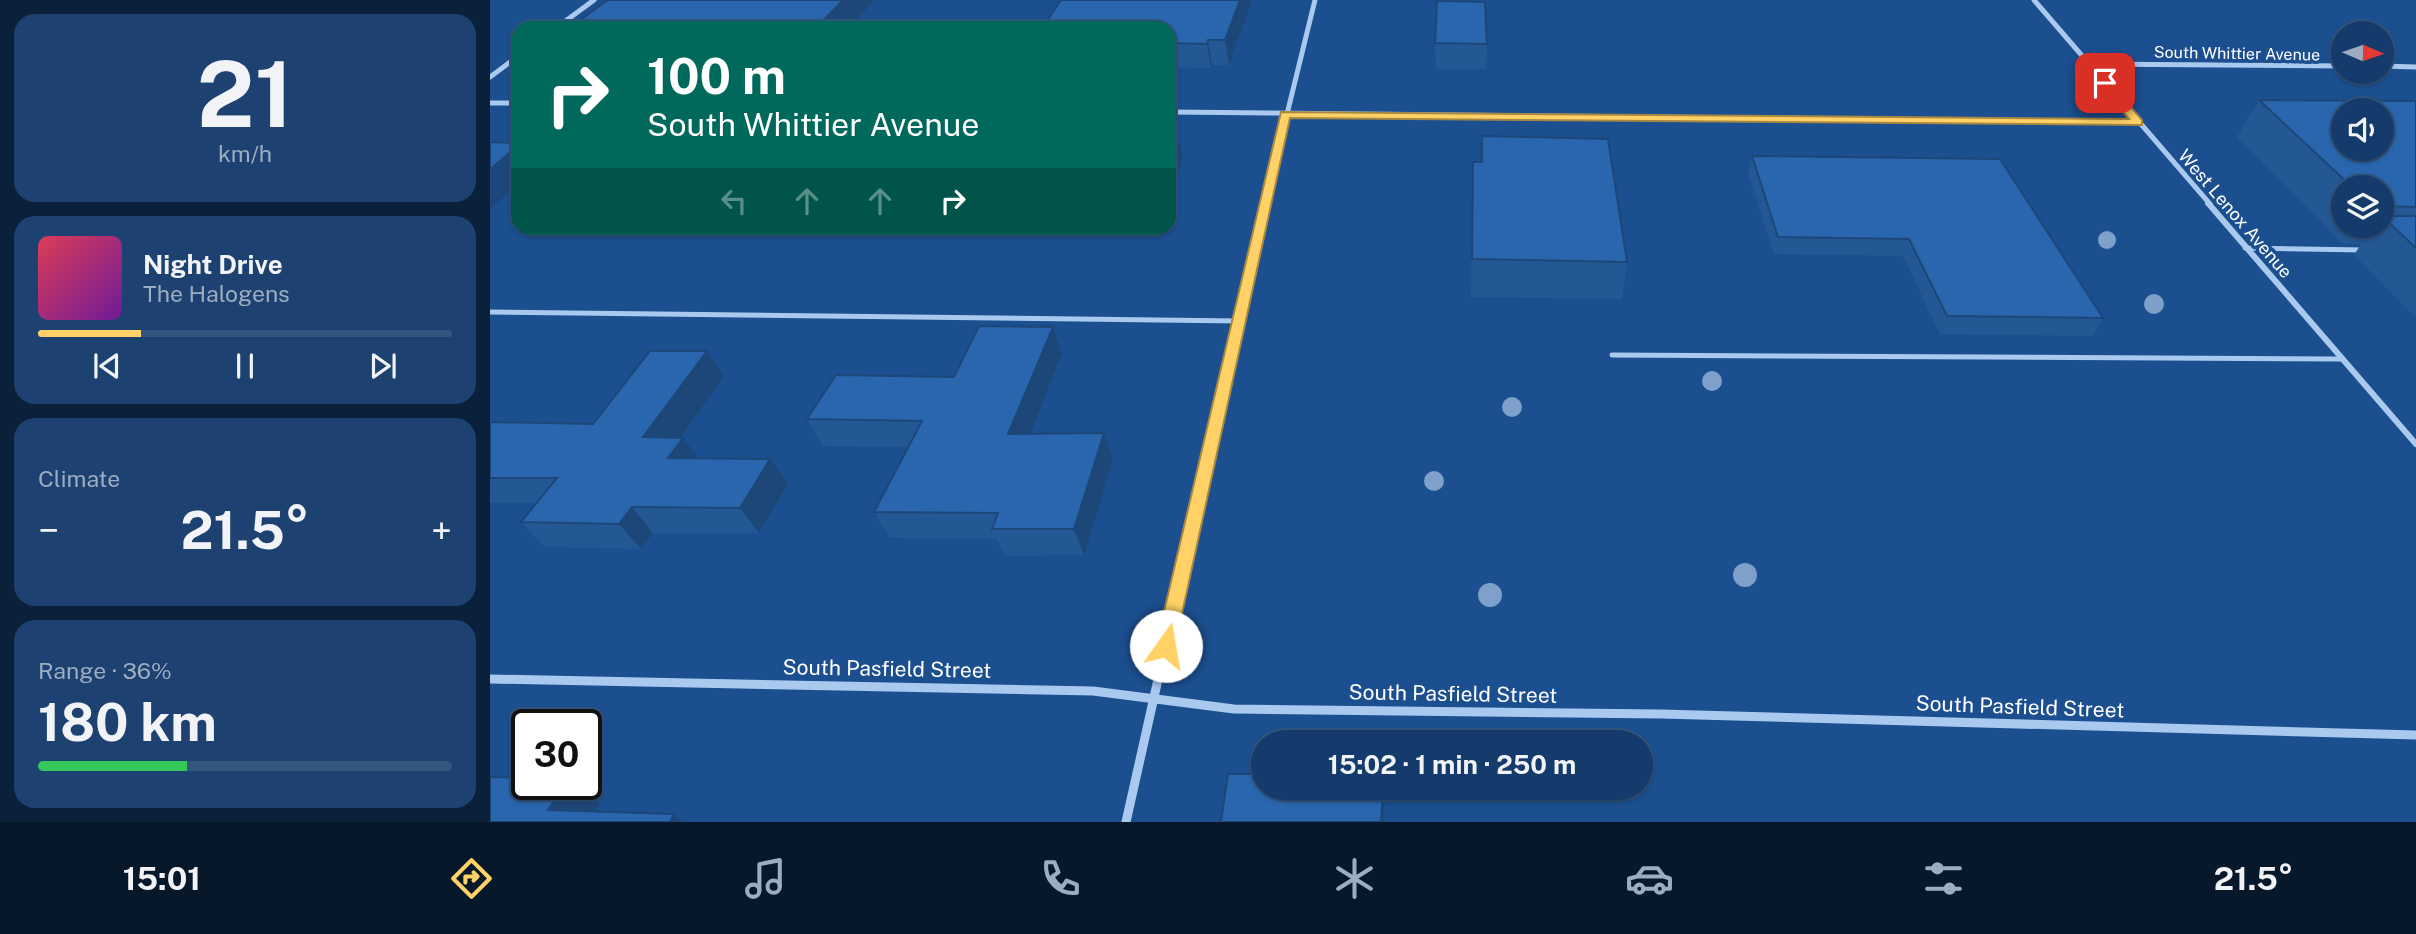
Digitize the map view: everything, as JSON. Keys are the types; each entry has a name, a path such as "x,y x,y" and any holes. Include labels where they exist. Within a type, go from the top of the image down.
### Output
{"street":[{"path":"566,21 594,0"},
{"path":"1126,822 1285,114 1315,0"},
{"name":"West Lenox Avenue","path":"2034,0 2416,444"},
{"path":"490,76 511,61"},
{"name":"South Whittier Avenue","path":"2088,64 2331,66"},
{"path":"2394,66 2416,67"},
{"path":"490,103 511,103"},
{"path":"1176,113 2138,122"},
{"name":"South Pasfield Street","path":"490,679 1094,691 1234,709 1661,714 2416,735"}],"lane":[{"path":"2245,248 2376,250"},
{"path":"490,312 1239,321"},
{"path":"1612,355 2341,359"}],"building":[{"path":"608,0 843,0 823,21 579,21"},
{"path":"1061,0 1240,0 1225,40 1208,40 1207,44 1176,43 1176,21 1047,21"},
{"path":"1437,1 1485,2 1487,44 1435,43"},
{"path":"2259,100 2331,100 2331,161 2394,161 2394,101 2416,101 2416,207 2394,206 2394,175 2339,175"},
{"path":"1482,136 1608,139 1627,262 1472,259 1473,162 1482,162"},
{"path":"490,142 511,143 511,152 490,169"},
{"path":"1752,156 2000,159 2103,318 1947,316 1909,239 1778,237"},
{"path":"2394,216 2416,216 2416,248 2394,227"},
{"path":"979,326 1053,327 1008,434 1104,433 1074,529 992,529 998,513 874,512 922,421 807,419 836,375 954,377"},
{"path":"650,351 707,351 643,437 683,438 668,458 770,459 740,508 632,507 619,524 521,522 557,478 490,478 490,422 593,424"},
{"path":"1228,774 1251,774 1251,800 1382,800 1381,822 1221,822"},
{"path":"490,777 511,778 511,800 555,800 548,810 674,814 670,822 490,822"}],"route":[{"path":"1166,646 1285,114 2138,122 2105,83"}]}
